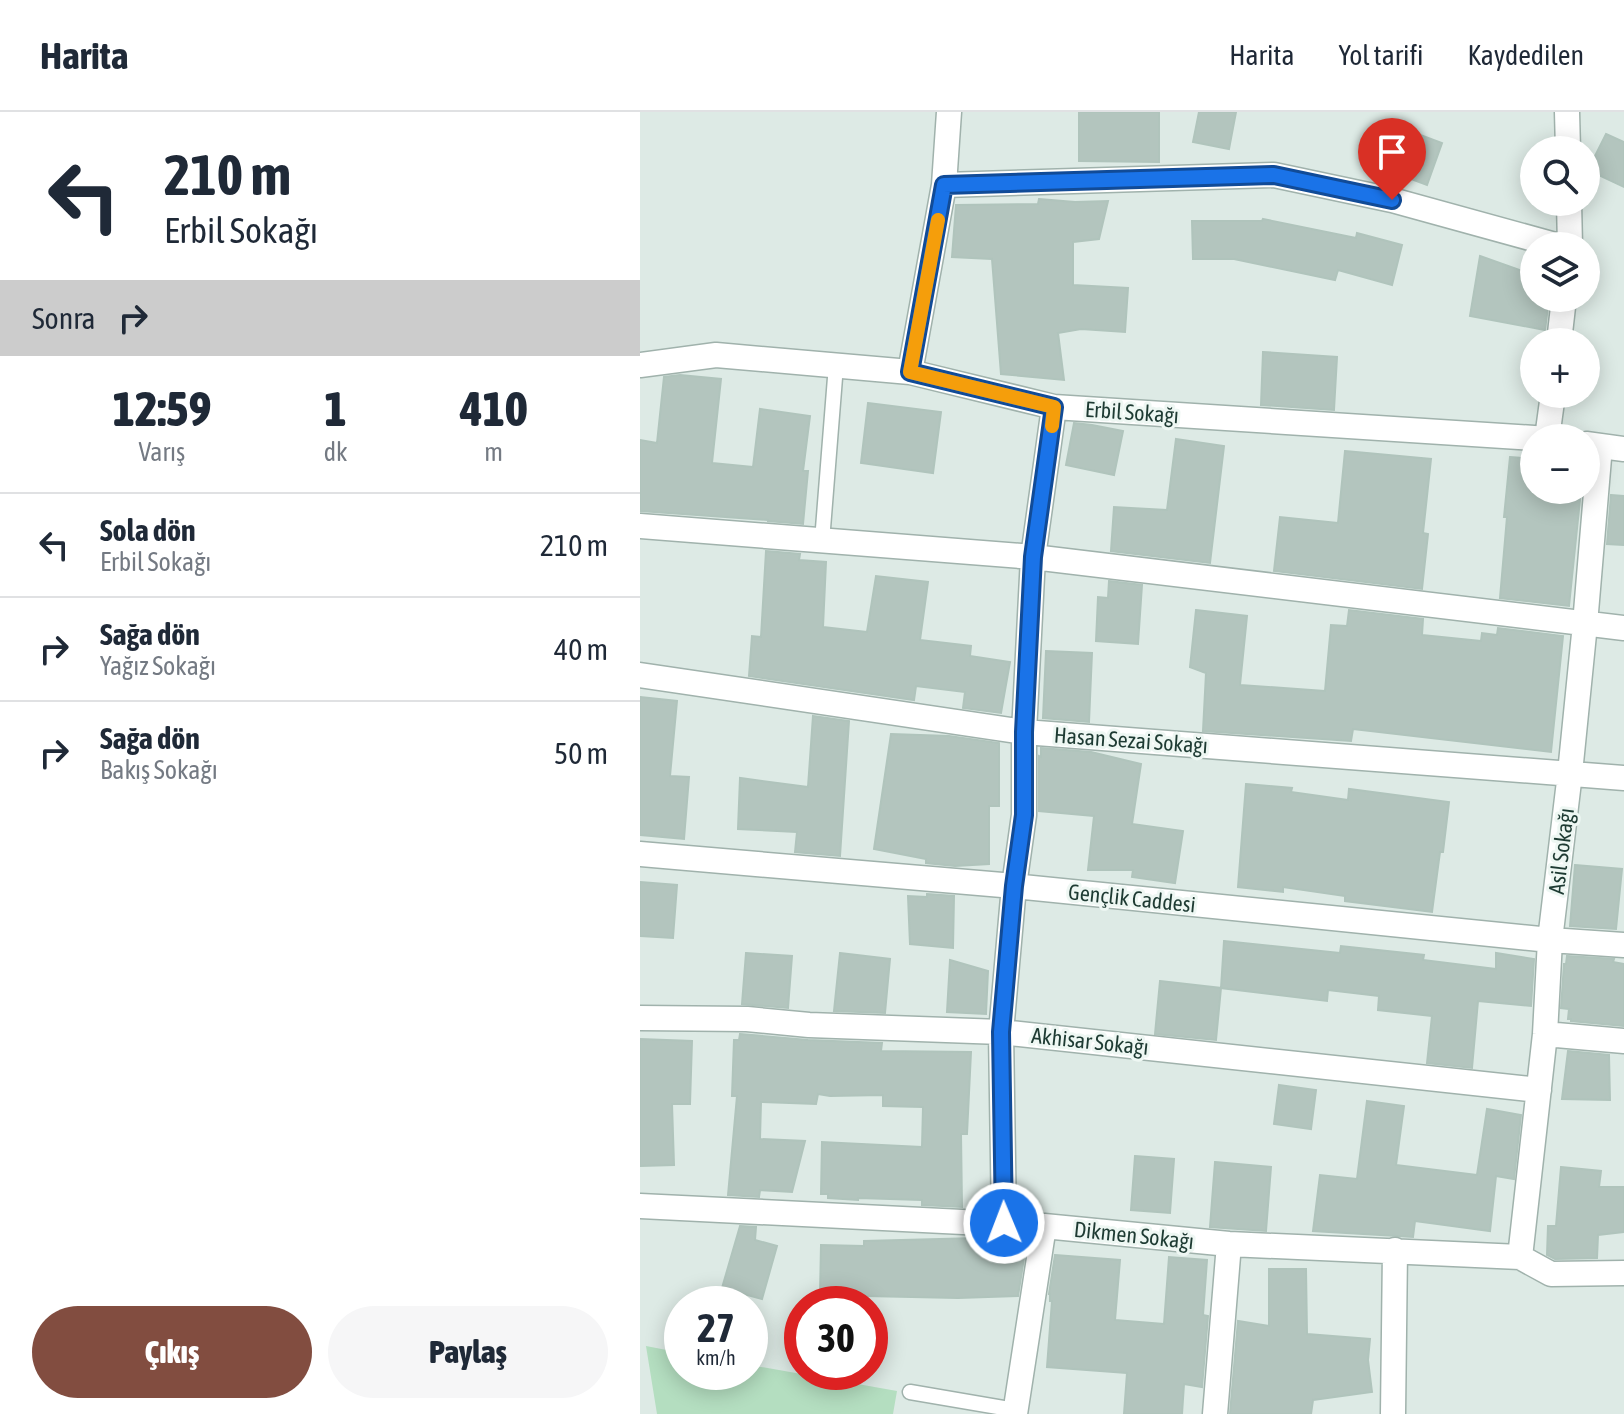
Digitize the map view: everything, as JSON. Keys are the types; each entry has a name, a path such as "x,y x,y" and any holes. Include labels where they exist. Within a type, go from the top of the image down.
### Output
{"street":[{"path":"910,372 944,185 949,112"},
{"path":"1567,112 1568,136"},
{"path":"944,185 1274,175 1392,200 1520,235"},
{"name":"Erbil Sokağı","path":"640,365 716,355 910,372 1054,407 1520,437"},
{"path":"1004,1223 1001,1032 1014,886 1024,815 1024,732 1033,557 1054,407"},
{"name":"Asil Sokağı","path":"1520,1257 1545,1034 1550,940 1603,446"},
{"path":"640,526 1033,557 1624,628"},
{"name":"Hasan Sezai Sokağı","path":"640,675 1024,732 1624,778"},
{"name":"Gençlik Caddesi","path":"640,854 1014,886 1624,945"},
{"name":"Akhisar Sokağı","path":"640,1018 747,1019 809,1025 1001,1032 1539,1090"},
{"path":"1545,1034 1624,1041"},
{"name":"Dikmen Sokağı","path":"640,1206 1004,1223 1229,1244 1520,1257 1551,1274 1624,1273"},
{"path":"1015,1412 1044,1226"},
{"path":"1215,1414 1229,1244"},
{"path":"1393,1414 1395,1250"}],"lane":[{"path":"822,541 836,365"},
{"path":"910,1392 1015,1412"}],"green space":[{"path":"646,1346 664,1350 664,1390 768,1390 768,1368 784,1371 784,1390 897,1391 893,1414 657,1414"}],"building":[{"path":"1079,112 1159,112 1159,162 1079,161"},
{"path":"1199,112 1236,112 1229,149 1193,142"},
{"path":"1383,121 1442,143 1427,185 1368,163"},
{"path":"1606,134 1624,142 1624,187 1600,176 1600,146"},
{"path":"1039,199 1108,201 1099,239 1073,242 1073,285 1128,288 1125,332 1081,329 1058,333 1064,380 1001,374 992,259 952,257 956,205 1038,204"},
{"path":"1263,219 1356,238 1357,233 1402,245 1392,285 1338,270 1335,280 1234,259 1193,259 1192,221"},
{"path":"1480,256 1520,270 1520,312 1547,312 1545,328 1470,316"},
{"path":"1263,352 1337,357 1334,410 1261,405"},
{"path":"680,375 721,379 712,463 753,467 760,409 810,416 803,471 808,471 803,524 640,511 640,440 657,443 664,377"},
{"path":"868,403 941,412 933,473 861,463"},
{"path":"1074,423 1123,431 1114,475 1066,465"},
{"path":"1176,439 1224,446 1210,563 1111,551 1114,507 1167,510"},
{"path":"1345,451 1431,459 1423,533 1428,534 1422,589 1274,571 1280,517 1338,523"},
{"path":"1510,457 1520,458 1520,504 1580,504 1569,606 1500,598 1507,517 1504,517"},
{"path":"1611,495 1624,496 1624,545 1607,544"},
{"path":"766,551 800,554 799,560 826,562 823,627 867,632 876,576 928,582 920,640 971,646 970,656 1010,662 1001,713 963,708 965,692 916,686 914,700 749,676 752,636 761,637"},
{"path":"1109,581 1142,585 1138,644 1096,641 1098,597 1108,598"},
{"path":"1196,610 1247,616 1240,685 1325,691 1331,625 1347,626 1349,610 1423,619 1422,635 1481,641 1482,633 1497,635 1498,628 1563,636 1551,752 1353,729 1351,741 1203,731 1206,673 1190,667"},
{"path":"1046,651 1092,653 1089,722 1043,718"},
{"path":"640,697 677,701 670,776 689,777 684,839 640,835"},
{"path":"813,716 849,721 840,856 795,852 797,832 738,829 740,778 808,787"},
{"path":"891,734 949,736 999,743 999,806 989,806 989,864 955,866 926,863 926,859 874,849"},
{"path":"1041,748 1091,752 1141,764 1132,824 1183,831 1175,883 1132,877 1133,870 1088,870 1094,816 1039,811"},
{"path":"1246,784 1292,788 1291,792 1348,800 1349,789 1449,802 1432,912 1345,901 1345,896 1283,887 1283,892 1238,887"},
{"path":"1575,865 1622,869 1616,929 1570,926"},
{"path":"640,882 677,885 673,938 640,936"},
{"path":"927,894 954,896 953,948 910,944 908,896 927,897"},
{"path":"1224,941 1340,953 1341,946 1424,955 1423,960 1496,969 1496,953 1534,959 1531,1006 1478,1001 1472,1068 1427,1063 1432,1016 1378,1010 1379,996 1328,990 1327,1001 1221,988"},
{"path":"746,953 792,956 788,1008 742,1004"},
{"path":"840,953 890,959 885,1013 834,1011"},
{"path":"1567,956 1614,959 1613,962 1624,964 1624,1026 1568,1019 1569,1009 1561,1008"},
{"path":"950,960 988,971 986,1014 947,1012"},
{"path":"1160,981 1221,988 1216,1040 1155,1034"},
{"path":"740,1034 882,1043 881,1051 971,1052 967,1134 961,1134 962,1207 922,1205 922,1200 828,1198 828,1194 821,1194 822,1142 922,1147 923,1107 883,1106 883,1095 818,1094 816,1104 761,1102 760,1139 805,1141 792,1192 760,1190 759,1197 728,1195 737,1096 732,1096 734,1040 739,1040"},
{"path":"640,1039 692,1041 690,1104 672,1104 674,1165 640,1166"},
{"path":"1568,1051 1609,1055 1610,1100 1562,1099"},
{"path":"1279,1085 1316,1090 1311,1129 1274,1124"},
{"path":"1367,1101 1404,1106 1396,1165 1477,1175 1487,1109 1521,1115 1514,1179 1496,1176 1490,1231 1415,1221 1413,1237 1313,1231 1320,1175 1357,1179"},
{"path":"1135,1156 1174,1159 1170,1213 1131,1210"},
{"path":"1215,1162 1271,1167 1266,1231 1210,1227"},
{"path":"1561,1167 1601,1171 1599,1187 1624,1187 1624,1232 1598,1235 1597,1258 1555,1259 1547,1255 1548,1226 1556,1226"},
{"path":"740,1226 756,1227 755,1240 777,1246 766,1286 723,1286"},
{"path":"1024,1240 1018,1296 888,1296 888,1286 820,1286 821,1245 864,1246 864,1241"},
{"path":"1055,1255 1120,1260 1115,1320 1164,1324 1169,1257 1207,1260 1203,1315 1208,1316 1202,1387 1184,1384 1182,1414 1124,1414 1127,1373 1047,1367 1052,1301 1049,1294"},
{"path":"1269,1269 1306,1269 1307,1334 1370,1339 1368,1360 1372,1392 1313,1400 1311,1414 1230,1414 1238,1321 1269,1326"}],"slow traffic":[{"path":"938,220 910,372 1054,407 1052,426"}],"route":[{"path":"1004,1223 1001,1032 1014,886 1024,815 1024,732 1033,557 1054,407 910,372 944,185 1274,175 1392,200"}]}
